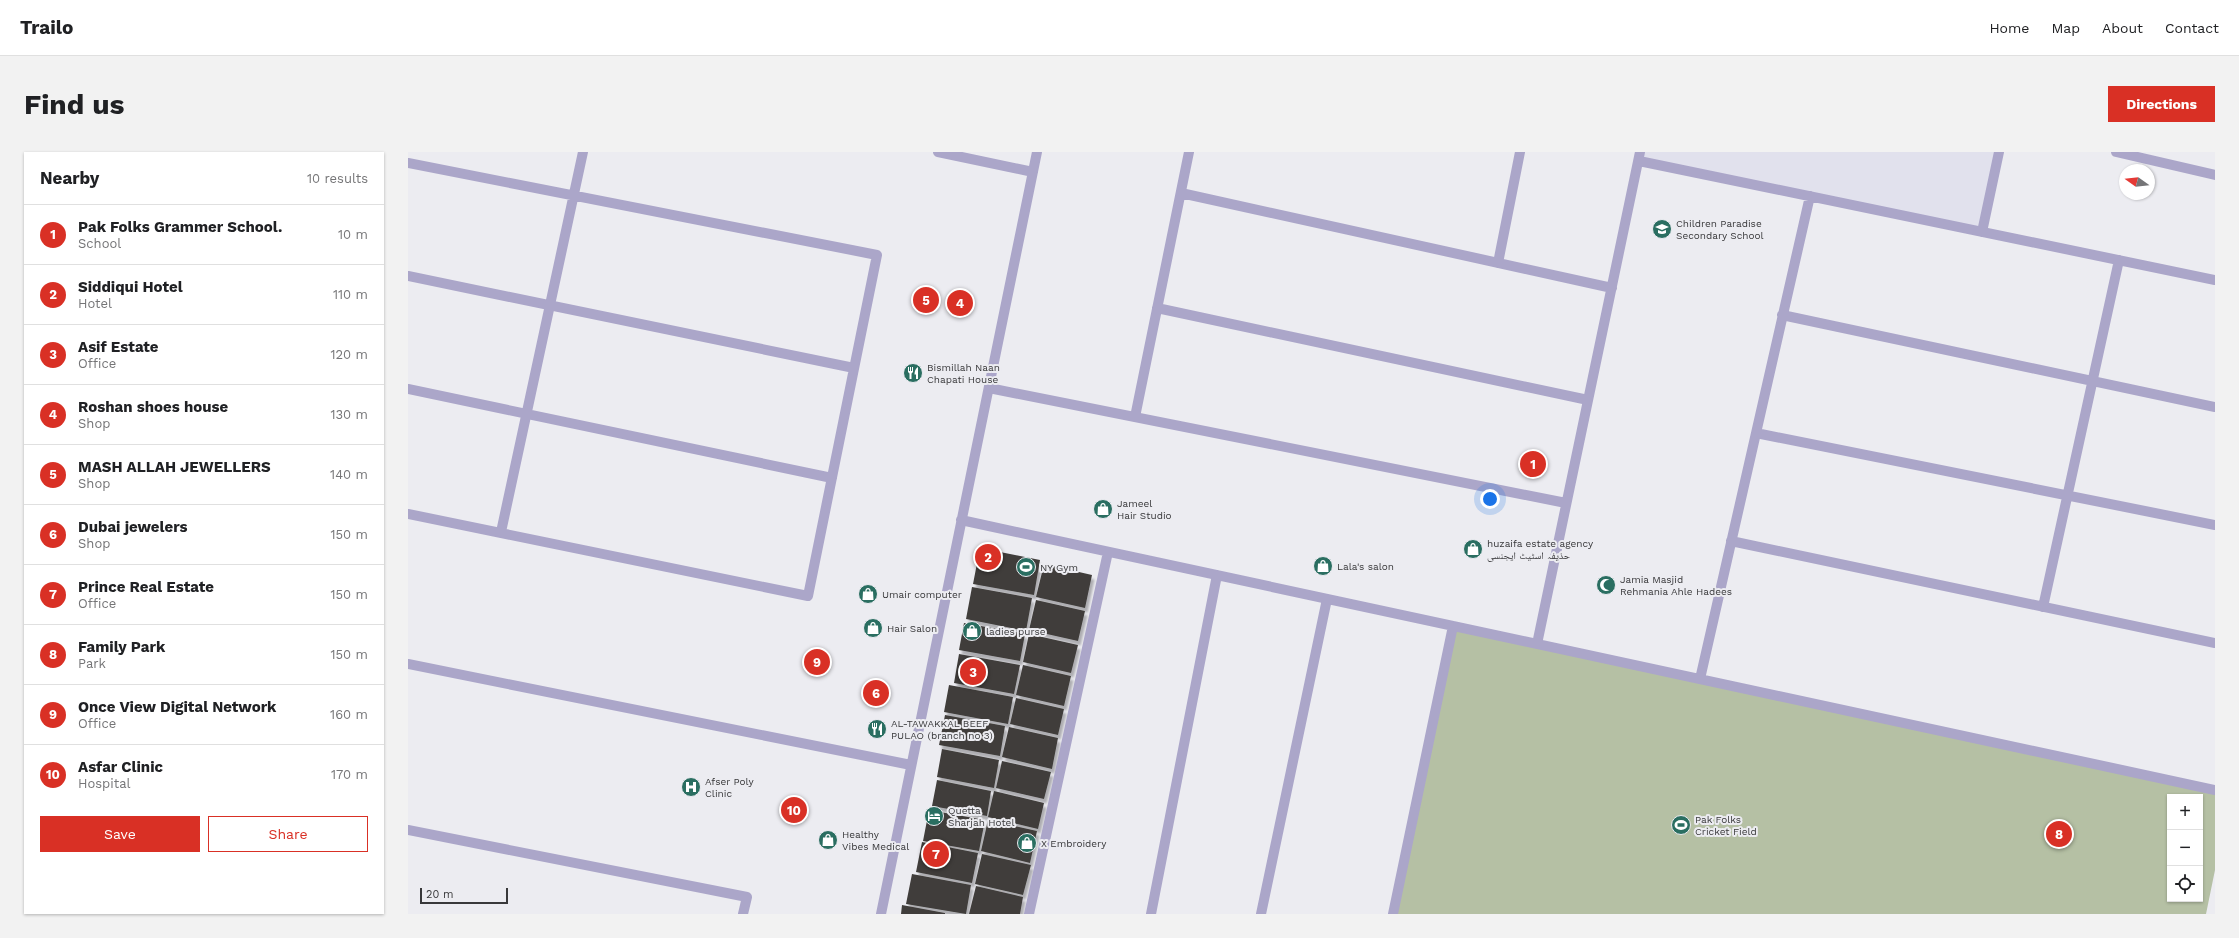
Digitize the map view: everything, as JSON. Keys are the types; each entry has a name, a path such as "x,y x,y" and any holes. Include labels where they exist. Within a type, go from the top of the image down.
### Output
{"street":[{"path":"501,532 582,152"},
{"path":"938,152 1033,172"},
{"path":"880,914 1037,152"},
{"path":"1135,417 1189,152"},
{"path":"1498,263 1520,152"},
{"path":"1982,232 1999,152"},
{"path":"2116,152 2215,175"},
{"path":"1537,644 1640,157 1810,196 2215,280"},
{"path":"408,163 574,194 877,255 808,596 408,514"},
{"path":"1181,192 1612,288"},
{"path":"1700,679 1810,196"},
{"path":"2043,607 2119,260"},
{"path":"408,276 854,368"},
{"path":"1157,308 1588,400"},
{"path":"1782,315 2215,407"},
{"path":"989,388 1566,503"},
{"path":"408,389 832,478"},
{"path":"1756,433 2215,525"},
{"path":"962,520 2215,790"},
{"path":"1731,541 2215,643"},
{"path":"1029,914 1108,552"},
{"path":"1151,914 1217,575"},
{"path":"1261,914 1326,599"},
{"path":"1393,914 1453,626"},
{"path":"408,664 911,765"},
{"path":"408,830 747,897 743,914"}],"shaded area":[{"path":"1640,152 1999,152 1982,232 1639,161"}],"green space":[{"name":"Pak Folks Cricket Field","path":"1453,626 2215,790 2215,870 2206,914 1393,914"}],"building":[{"path":"980,548 1040,560 1034,595 973,584"},
{"path":"1044,564 1092,575 1085,608 1036,597"},
{"path":"972,587 1032,598 1026,631 966,619"},
{"path":"1036,600 1085,611 1078,641 1029,630"},
{"path":"964,623 1025,634 1020,661 959,650"},
{"path":"1029,634 1078,645 1071,673 1023,662"},
{"path":"959,654 1020,665 1014,694 954,683"},
{"path":"1023,665 1071,676 1064,706 1016,695"},
{"path":"949,685 1013,697 1008,724 944,712"},
{"path":"1016,698 1064,709 1058,735 1010,724"},
{"path":"945,715 1005,726 1000,756 939,745"},
{"path":"1009,727 1058,738 1052,769 1002,757"},
{"path":"942,749 999,760 994,788 937,777"},
{"path":"1002,761 1051,772 1044,799 996,788"},
{"path":"937,780 991,791 987,816 932,806"},
{"path":"994,791 1044,803 1038,829 988,817"},
{"path":"929,810 985,820 979,851 923,841"},
{"path":"988,820 1037,831 1030,863 981,851"},
{"path":"922,842 978,853 972,883 916,872"},
{"path":"982,854 1031,865 1023,895 975,884"},
{"path":"912,874 971,885 966,914 906,904"},
{"path":"976,886 1023,897 1020,914 969,914"},
{"path":"902,905 945,913 945,914 901,914"}],"place":[{"name":"Children Paradise Secondary School","path":"1662,229"},
{"name":"MASH ALLAH JEWELLERS","path":"926,300"},
{"name":"Roshan shoes house","path":"960,303"},
{"name":"Bismillah Naan Chapati House","path":"913,373"},
{"name":"Pak Folks Grammer School.","path":"1533,464"},
{"name":"Jameel Hair Studio","path":"1103,509"},
{"name":"huzaifa estate agency حذیفہ اسٹیٹ ایجنسی","path":"1473,549"},
{"name":"Siddiqui Hotel","path":"988,557"},
{"name":"Lala's salon","path":"1323,566"},
{"name":"NY Gym","path":"1026,567"},
{"name":"Jamia Masjid Rehmania Ahle Hadees","path":"1606,585"},
{"name":"Umair computer","path":"868,594"},
{"name":"Hair Salon","path":"873,628"},
{"name":"ladies purse","path":"972,631"},
{"name":"Once View Digital Network","path":"817,662"},
{"name":"Asif Estate","path":"973,672"},
{"name":"Dubai jewelers","path":"876,693"},
{"name":"AL-TAWAKKAL BEEF PULAO (branch no 3)","path":"877,729"},
{"name":"Afser Poly Clinic","path":"691,787"},
{"name":"Asfar Clinic","path":"794,810"},
{"name":"Quetta Sharjah Hotel","path":"934,816"},
{"name":"Pak Folks Cricket Field","path":"1681,825"},
{"name":"Family Park","path":"2059,834"},
{"name":"Healthy Vibes Medical","path":"828,840"},
{"name":"X Embroidery","path":"1027,843"},
{"name":"Prince Real Estate","path":"936,854"}]}
